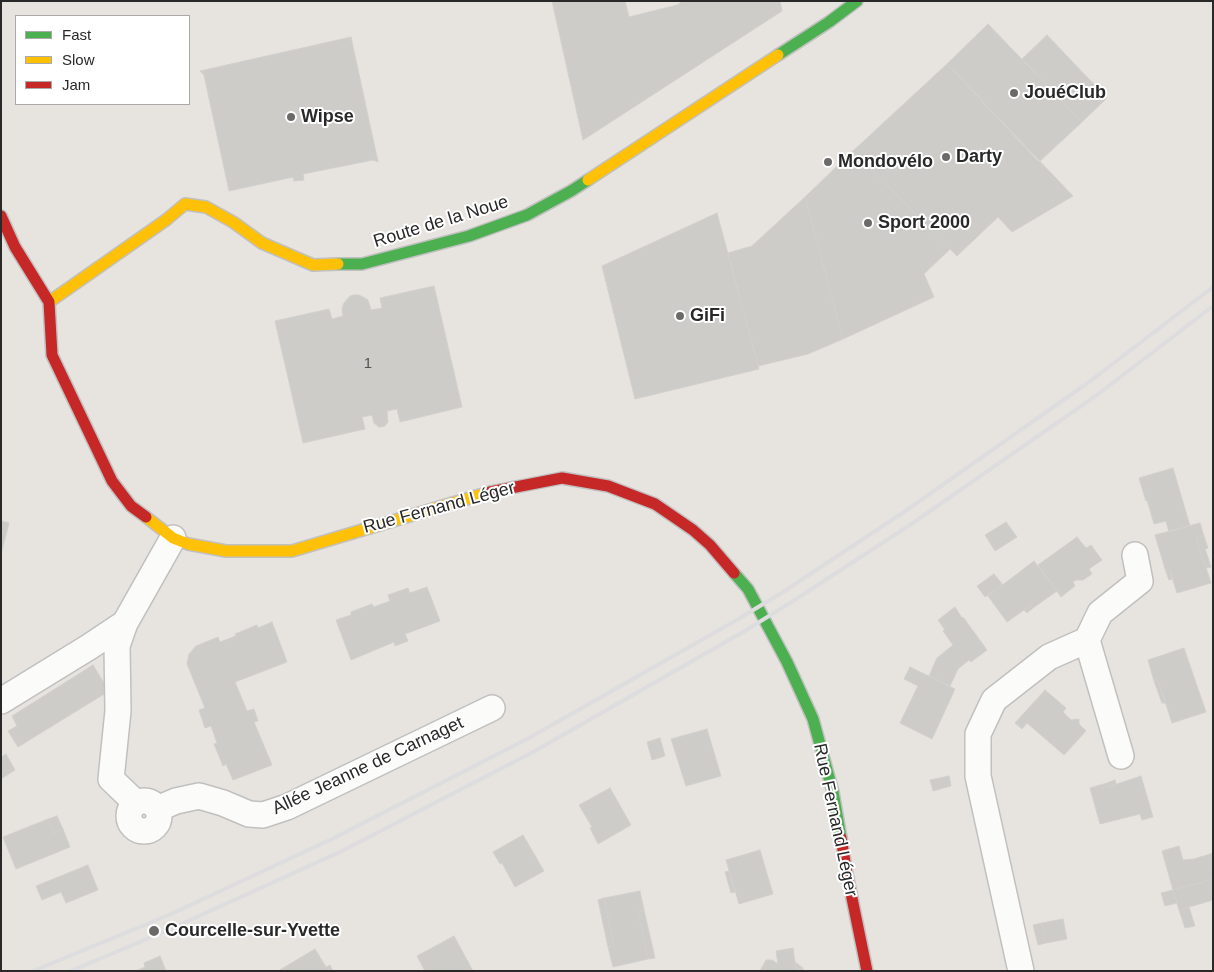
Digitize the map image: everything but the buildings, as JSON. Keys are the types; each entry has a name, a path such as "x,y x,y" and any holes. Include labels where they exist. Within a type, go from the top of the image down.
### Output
{"street":[{"name":"Route de la Noue","path":"49,302 166,220 185,204 206,207 233,222 262,243 313,265 362,264 469,236 527,214 571,192 829,22 857,1"},
{"name":"Rue Fernand Léger","path":"1,216 15,246 49,302 52,355 112,481 131,506 173,538 188,544 226,551 292,551 482,493 562,478 608,486 655,504 693,530 710,545 748,589 791,670 813,719 833,792 847,874 867,971"},
{"path":"1,701 125,623 173,538"},
{"path":"1022,971 978,776 978,734 994,700 1049,657 1086,640 1100,614 1140,581 1135,555"},
{"name":"Allée Jeanne de Carnaget","path":"125,623 117,646 118,711 111,779 147,806 199,796 223,803 248,814 263,815 287,807 492,708"},
{"path":"1086,640 1121,756"}],"railway":[{"path":"33,971 169,915 334,838 529,738 735,621 783,592 904,512 1089,382 1213,287"},
{"path":"71,971 175,927 342,851 535,751 743,632 910,525 1097,395 1213,306"}],"traffic: fast":[{"path":"778,55 829,22 857,1"},
{"path":"338,264 362,264 469,236 527,215 588,180"},
{"path":"734,573 748,589 787,662 813,719 833,792 841,838"}],"traffic: slow":[{"path":"588,180 778,55"},
{"path":"49,302 166,220 185,204 206,207 233,222 262,243 313,265 338,264"},
{"path":"146,517 173,538 188,544 226,551 292,551 490,492"}],"traffic: jam":[{"path":"1,216 15,247 49,302 52,355 112,481 131,506 146,517"},
{"path":"490,492 562,478 608,486 655,504 693,530 710,545 734,573"},
{"path":"841,838 867,971"}],"place":[{"name":"JouéClub","path":"1014,93"},
{"name":"Wipse","path":"291,117"},
{"name":"Darty","path":"946,157"},
{"name":"Mondovélo","path":"828,162"},
{"name":"Sport 2000","path":"868,223"},
{"name":"GiFi","path":"680,316"},
{"name":"Courcelle-sur-Yvette","path":"154,931"}]}
